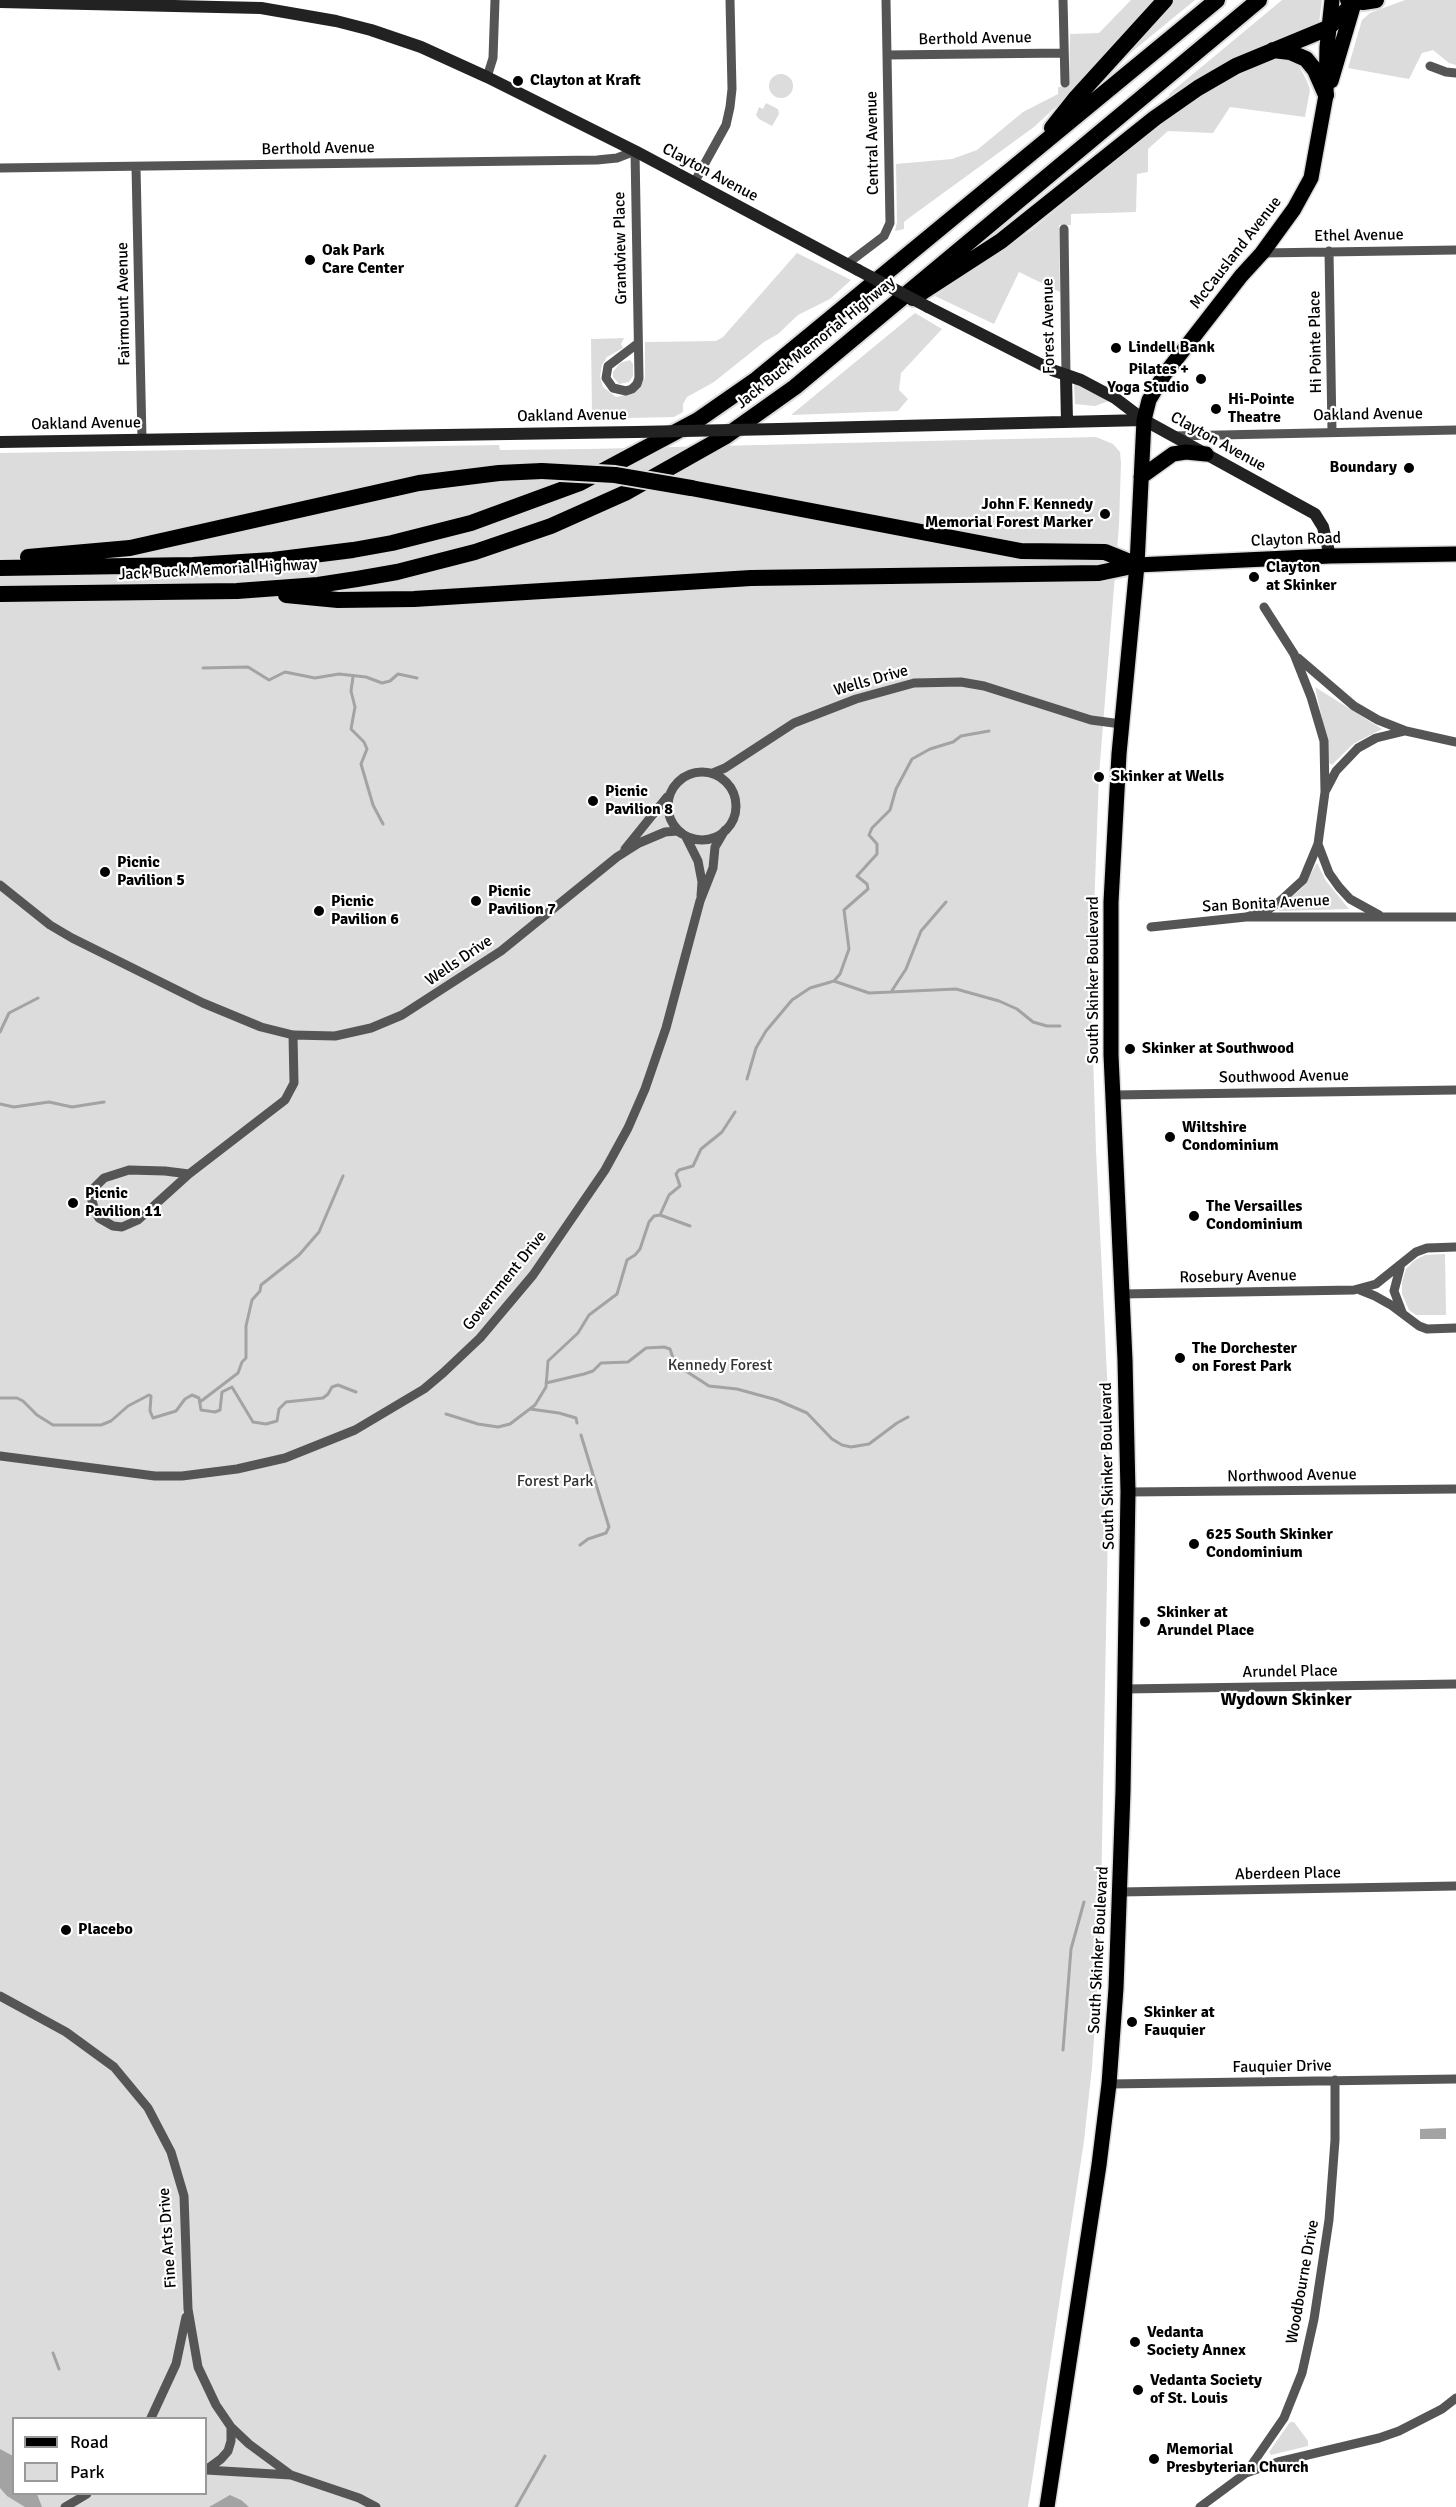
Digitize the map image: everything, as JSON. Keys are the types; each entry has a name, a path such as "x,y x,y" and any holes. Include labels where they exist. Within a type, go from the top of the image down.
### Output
{"highway":[{"path":"1036,151 1075,99 1165,0"},
{"name":"Jack Buck Memorial Highway","path":"0,568 193,565 323,555 392,543 451,528 509,510 580,483 698,420 757,380 1217,0"},
{"name":"Jack Buck Memorial Highway","path":"0,594 237,591 318,585 397,572 484,549 588,510 664,472 726,436 795,387 1259,0"},
{"path":"871,322 940,282 1001,241 1155,118 1190,93 1236,66 1328,28 1353,1 1376,0"},
{"path":"1272,50 1290,52 1306,59 1315,70 1326,95"},
{"path":"0,560 130,548 419,483 489,474 542,471 615,475 1021,551 1105,552 1137,565"},
{"path":"237,591 338,600 414,599 751,578 1099,573 1137,565"}],"main road":[{"name":"McCausland Avenue","path":"1326,95 1328,28 1332,0"},
{"name":"McCausland Avenue","path":"1144,420 1149,400 1164,375 1241,276 1262,253 1294,209 1311,178 1326,95 1353,1"},
{"name":"South Skinker Boulevard","path":"1047,2507 1109,2084 1120,1892 1128,1492 1113,1095 1111,902 1121,724 1137,565 1144,420"},
{"path":"1141,477 1173,454 1186,452 1206,454"},
{"name":"Clayton Road","path":"1137,565 1330,556 1456,554"}],"street":[{"path":"487,77 493,58 495,0"},
{"path":"694,183 726,125 730,107 732,89 730,0"},
{"name":"Central Avenue","path":"852,267 884,236 890,223 886,0"},
{"path":"1063,0 1065,83"},
{"name":"Clayton Avenue","path":"0,2 222,3 297,13 371,30 421,47 487,77 634,151 928,307 1115,398 1144,420 1315,514 1323,527 1330,556"},
{"name":"Berthold Avenue","path":"887,55 1064,53"},
{"path":"1431,66 1456,73"},
{"name":"Berthold Avenue","path":"0,168 597,160 617,158 634,151"},
{"name":"Grandview Place","path":"634,151 639,371 637,384 626,391 613,388 606,378 608,366 637,344"},
{"name":"Fairmount Avenue","path":"136,167 142,440"},
{"name":"Forest Avenue","path":"1064,229 1067,422"},
{"name":"Ethel Avenue","path":"1262,253 1456,250"},
{"name":"Hi Pointe Place","path":"1329,251 1332,432"},
{"name":"Oakland Avenue","path":"0,442 636,432 1144,420"},
{"name":"Oakland Avenue","path":"1173,436 1456,430"},
{"path":"1246,917 1266,911 1293,892 1303,880 1318,844 1325,792 1324,741 1311,697 1294,654 1264,607"},
{"path":"1294,654 1354,706 1406,731 1456,742"},
{"name":"Wells Drive","path":"713,773 725,768 794,723 856,699 914,683 961,682 984,686 1085,719 1121,724"},
{"path":"1325,792 1346,758 1362,746 1391,733 1406,731"},
{"path":"692,773 713,773 727,783 735,798 734,815 725,830 711,838 703,840 684,835 670,820 669,794 682,777 692,773"},
{"name":"Wells Drive","path":"0,885 50,925 94,951 203,1004 261,1027 293,1035 317,1037 354,1034 402,1015 501,951 617,857 652,818 669,794"},
{"name":"Government Drive","path":"0,1456 155,1476 182,1476 237,1469 285,1458 330,1441 371,1421 424,1389 480,1338 498,1318 550,1251 605,1170 645,1089 666,1028 700,901 713,868 715,846 725,830"},
{"name":"Wells Drive","path":"617,857 659,833 672,831 684,835"},
{"name":"Government Drive","path":"684,835 698,861 702,882 700,901"},
{"name":"San Bonita Avenue","path":"1318,844 1329,873 1339,887 1363,907 1381,916"},
{"name":"San Bonita Avenue","path":"1151,927 1246,917 1456,917"},
{"path":"189,1174 141,1170 118,1172 104,1178 95,1186 92,1190 92,1205 99,1218 122,1227 138,1220 189,1174 285,1100 295,1077 293,1035"},
{"name":"Southwood Avenue","path":"1113,1095 1456,1090"},
{"path":"1354,1290 1376,1284 1416,1252 1427,1248 1456,1246"},
{"path":"1401,1265 1395,1291 1403,1315"},
{"path":"1354,1290 1375,1296 1413,1323 1427,1329 1456,1328"},
{"name":"Rosebury Avenue","path":"1122,1294 1354,1290"},
{"name":"Northwood Avenue","path":"1128,1492 1456,1489"},
{"name":"Arundel Place","path":"1125,1689 1456,1684"},
{"name":"Aberdeen Place","path":"1120,1892 1456,1886"},
{"name":"Fine Arts Drive","path":"0,1996 66,2032 114,2067 148,2108 171,2152 184,2196 188,2308 198,2367 216,2405 231,2427 249,2444 291,2475"},
{"name":"Fauquier Drive","path":"1109,2084 1456,2079"},
{"name":"Woodbourne Drive","path":"1246,2473 1284,2418 1302,2373 1314,2319 1329,2220 1334,2150 1335,2080"},
{"name":"Fine Arts Drive","path":"151,2417 176,2364 188,2308"},
{"path":"1200,2507 1246,2473 1400,2431 1442,2409 1456,2398"},
{"path":"207,2469 228,2451 231,2427"},
{"path":"207,2470 291,2475 359,2498 376,2507"},
{"path":"65,2507 84,2495"}],"green space":[{"path":"1131,0 1154,0 1075,89 1034,127 909,218 904,222 904,229 895,231 897,222 896,164 952,159 977,150 1023,112 1058,94 1058,87 1069,86 1070,34 1099,33"},
{"path":"1173,0 1195,0 1123,59 1124,54"},
{"path":"1282,0 1322,0 1319,23 1171,98 1169,94"},
{"path":"1405,0 1456,0 1456,65 1449,63 1433,50 1422,53 1409,79 1348,68 1362,20 1370,13"},
{"path":"1270,60 1284,60 1298,64 1310,90 1305,117 1230,107 1213,133 1168,131 1148,149 1148,172 1137,174 1136,212 1071,214 1071,225 1059,225 1060,292 1019,272 994,324 935,296 1029,232 1148,134 1177,113 1213,89"},
{"path":"781,74 790,77 793,86 790,95 781,98 772,95 769,86 772,77"},
{"path":"766,103 778,109 779,114 772,126 756,115 759,107 763,109"},
{"path":"797,253 851,280 830,299 798,315 778,334 764,342 714,382 687,397 683,404 683,412 674,417 629,418 592,414 591,339 624,338 621,344 623,348 607,357 602,365 600,377 603,387 616,397 635,393 645,378 645,342 716,341 723,337"},
{"path":"915,313 942,329 901,373 899,390 908,399 898,411 791,415"},
{"path":"630,360 633,364 633,376 629,382 619,384 613,377 613,372 620,363"},
{"path":"1074,384 1109,401 1095,406 1075,404"},
{"name":"Forest Park","path":"1096,437 1113,444 1120,452 1119,525 1099,775 1091,990 1108,1396 1109,1475 1100,1950 1084,2141 1028,2507 0,2507 0,453 499,445 500,450"},
{"path":"1315,687 1382,729 1353,744 1332,765 1329,763"},
{"path":"1317,863 1326,881 1349,909 1279,911 1279,908 1303,887"},
{"path":"1445,1254 1446,1315 1416,1315 1409,1310 1402,1294 1402,1282 1406,1269 1415,1260 1425,1255"},
{"path":"1290,2422 1294,2422 1308,2441 1308,2446 1271,2455 1269,2452"}],"shaded area":[{"path":"1446,2128 1446,2139 1420,2139 1420,2129"},
{"path":"0,2449 12,2455 12,2495 37,2495 42,2507 25,2507 7,2496 0,2488"},
{"path":"230,2495 249,2507 209,2507"}],"waterway":[{"path":"203,668 248,667 269,680 285,672 315,678 339,674 366,677 382,683 390,681 398,674 417,678"},
{"path":"353,677 351,691 355,707 351,729 364,742 367,749 361,764 373,805 383,824"},
{"path":"747,1079 756,1048 766,1031 792,1000 810,988 834,981 840,974 849,949 844,910 868,889 867,884 857,876 877,854 877,844 869,835 872,828 890,810 896,789 912,759 930,749 953,742 961,736 989,731"},
{"path":"891,992 906,969 921,931 946,902"},
{"path":"834,981 869,993 956,989 999,1001 1017,1009 1033,1022 1047,1026 1060,1026"},
{"path":"0,1032 9,1013 38,998"},
{"path":"0,1104 14,1107 49,1102 72,1107 104,1102"},
{"path":"446,1414 478,1424 498,1427 510,1424 535,1405 546,1387 548,1361 578,1333 589,1315 617,1294 627,1260 640,1249 649,1222 654,1216 660,1215 669,1195 680,1186 676,1174 679,1170 693,1166 701,1149 722,1132 735,1112"},
{"path":"200,1402 238,1373 246,1358 246,1326 252,1300 260,1291 261,1285 299,1255 319,1232 343,1176"},
{"path":"660,1215 690,1226"},
{"path":"546,1383 593,1371 601,1363 628,1362 646,1348 664,1347 670,1349 675,1364 709,1386 737,1389 777,1400 807,1413 832,1439 842,1445 851,1447 869,1444 908,1417"},
{"path":"0,1398 17,1398 23,1401 37,1415 53,1425 101,1425 111,1421 128,1406 149,1395 153,1418 176,1411 185,1399 192,1395 199,1398 201,1410 215,1412 220,1410 222,1392 232,1387 253,1422 266,1424 277,1421 279,1409 286,1402 323,1398 332,1387 338,1385 356,1392"},
{"path":"530,1409 576,1418 577,1423"},
{"path":"580,1545 588,1539 606,1533 609,1527 581,1435"},
{"path":"1063,2050 1071,1949 1084,1902"},
{"path":"53,2353 59,2369"},
{"path":"516,2507 545,2456"}],"place":[{"name":"Clayton at Kraft","path":"518,81"},
{"name":"Oak Park Care Center","path":"310,260"},
{"name":"Lindell Bank","path":"1116,348"},
{"name":"Pilates + Yoga Studio","path":"1201,379"},
{"name":"Hi-Pointe Theatre","path":"1216,409"},
{"name":"Boundary","path":"1409,468"},
{"name":"John F. Kennedy Memorial Forest Marker","path":"1105,514"},
{"name":"Clayton at Skinker","path":"1254,577"},
{"name":"Skinker at Wells","path":"1099,777"},
{"name":"Picnic Pavilion 8","path":"593,801"},
{"name":"Picnic Pavilion 5","path":"105,872"},
{"name":"Picnic Pavilion 7","path":"476,901"},
{"name":"Picnic Pavilion 6","path":"319,911"},
{"name":"Skinker at Southwood","path":"1130,1049"},
{"name":"Wiltshire Condominium","path":"1170,1137"},
{"name":"Picnic Pavilion 11","path":"73,1203"},
{"name":"The Versailles Condominium","path":"1194,1216"},
{"name":"The Dorchester on Forest Park","path":"1180,1358"},
{"name":"625 South Skinker Condominium","path":"1194,1544"},
{"name":"Skinker at Arundel Place","path":"1145,1622"},
{"name":"Placebo","path":"66,1930"},
{"name":"Skinker at Fauquier","path":"1132,2022"},
{"name":"Vedanta Society Annex","path":"1135,2342"},
{"name":"Vedanta Society of St. Louis","path":"1138,2390"},
{"name":"Memorial Presbyterian Church","path":"1154,2459"}],"district":[{"name":"Wydown Skinker","path":"1286,1700"}],"park label":[{"name":"Kennedy Forest","path":"720,1366"}]}
